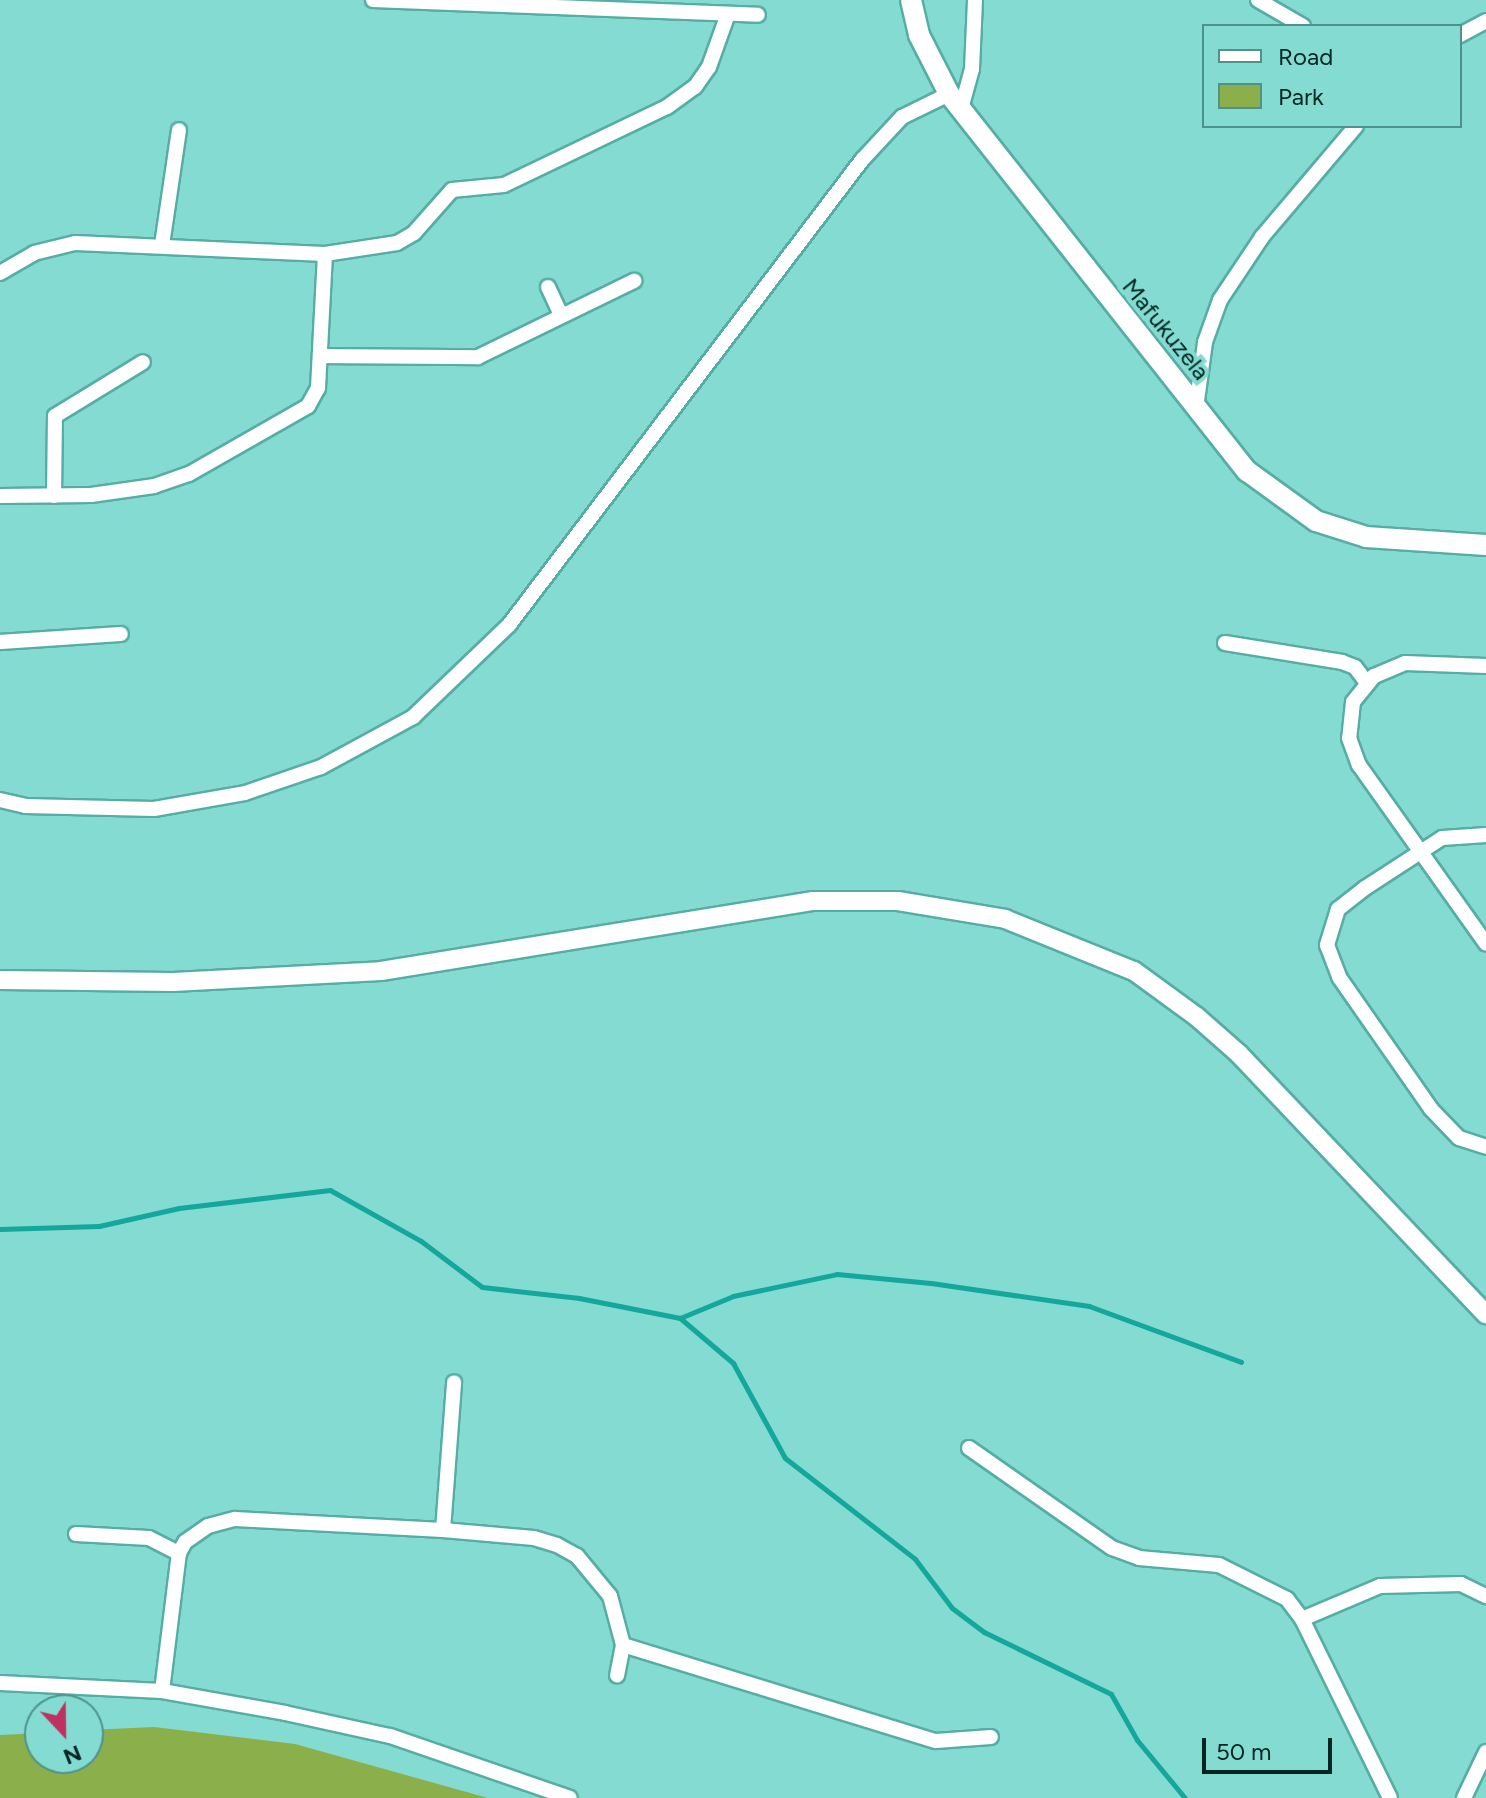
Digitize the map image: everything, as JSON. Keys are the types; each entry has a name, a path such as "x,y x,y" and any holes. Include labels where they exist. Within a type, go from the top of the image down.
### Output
{"main road":[{"name":"Mafukuzela","path":"911,0 919,35 955,102 1247,471 1316,521 1366,537 1486,545"}],"street":[{"path":"373,0 758,15"},
{"path":"0,800 25,806 154,809 245,793 321,767 413,717 509,625 862,160 902,117 955,102 972,69 975,0"},
{"path":"1258,0 1300,24"},
{"path":"0,273 34,253 75,243 325,254 397,243 414,233 452,190 504,185 667,107 695,87 709,67 728,14"},
{"path":"1462,34 1486,21"},
{"path":"1196,408 1205,342 1220,300 1262,237 1354,128"},
{"path":"162,245 179,130"},
{"path":"0,496 54,496 154,486 189,474 308,406 318,388 322,356 325,254"},
{"path":"322,356 478,357 634,281"},
{"path":"548,287 561,315"},
{"path":"54,496 55,416 143,362"},
{"path":"0,642 121,634"},
{"path":"1225,643 1342,662 1355,667 1367,683"},
{"path":"1486,666 1405,663 1367,683 1351,711 1353,752 1486,944"},
{"path":"1486,835 1442,838 1338,909 1329,931 1330,960 1447,1128 1486,1147"},
{"path":"0,980 173,982 381,971 813,901 898,901 1005,919 1134,971 1197,1017 1239,1054 1486,1314"},
{"path":"443,1530 454,1382"},
{"path":"969,1448 1112,1548 1139,1558 1219,1565 1287,1599 1302,1619 1390,1798"},
{"path":"162,1691 179,1553 185,1542 208,1526 235,1519 534,1538 577,1556 610,1596 623,1645 617,1675"},
{"path":"76,1534 149,1538 179,1553"},
{"path":"1302,1619 1380,1586 1461,1584 1486,1596"},
{"path":"623,1645 936,1741 957,1743 991,1737"},
{"path":"0,1683 162,1691 390,1736 570,1798"},
{"path":"1464,1798 1486,1752"}],"green space":[{"path":"154,1727 295,1744 488,1798 0,1798 0,1735 24,1734 24,1774 104,1774 104,1729"}],"waterway":[{"path":"0,1229 99,1226 179,1208 330,1190 421,1241 482,1287 579,1298 680,1318 733,1296 837,1274 931,1283 1089,1306 1241,1362"},
{"path":"680,1318 733,1363 785,1458 915,1559 952,1608 984,1632 1111,1694 1137,1740 1185,1798"}]}
